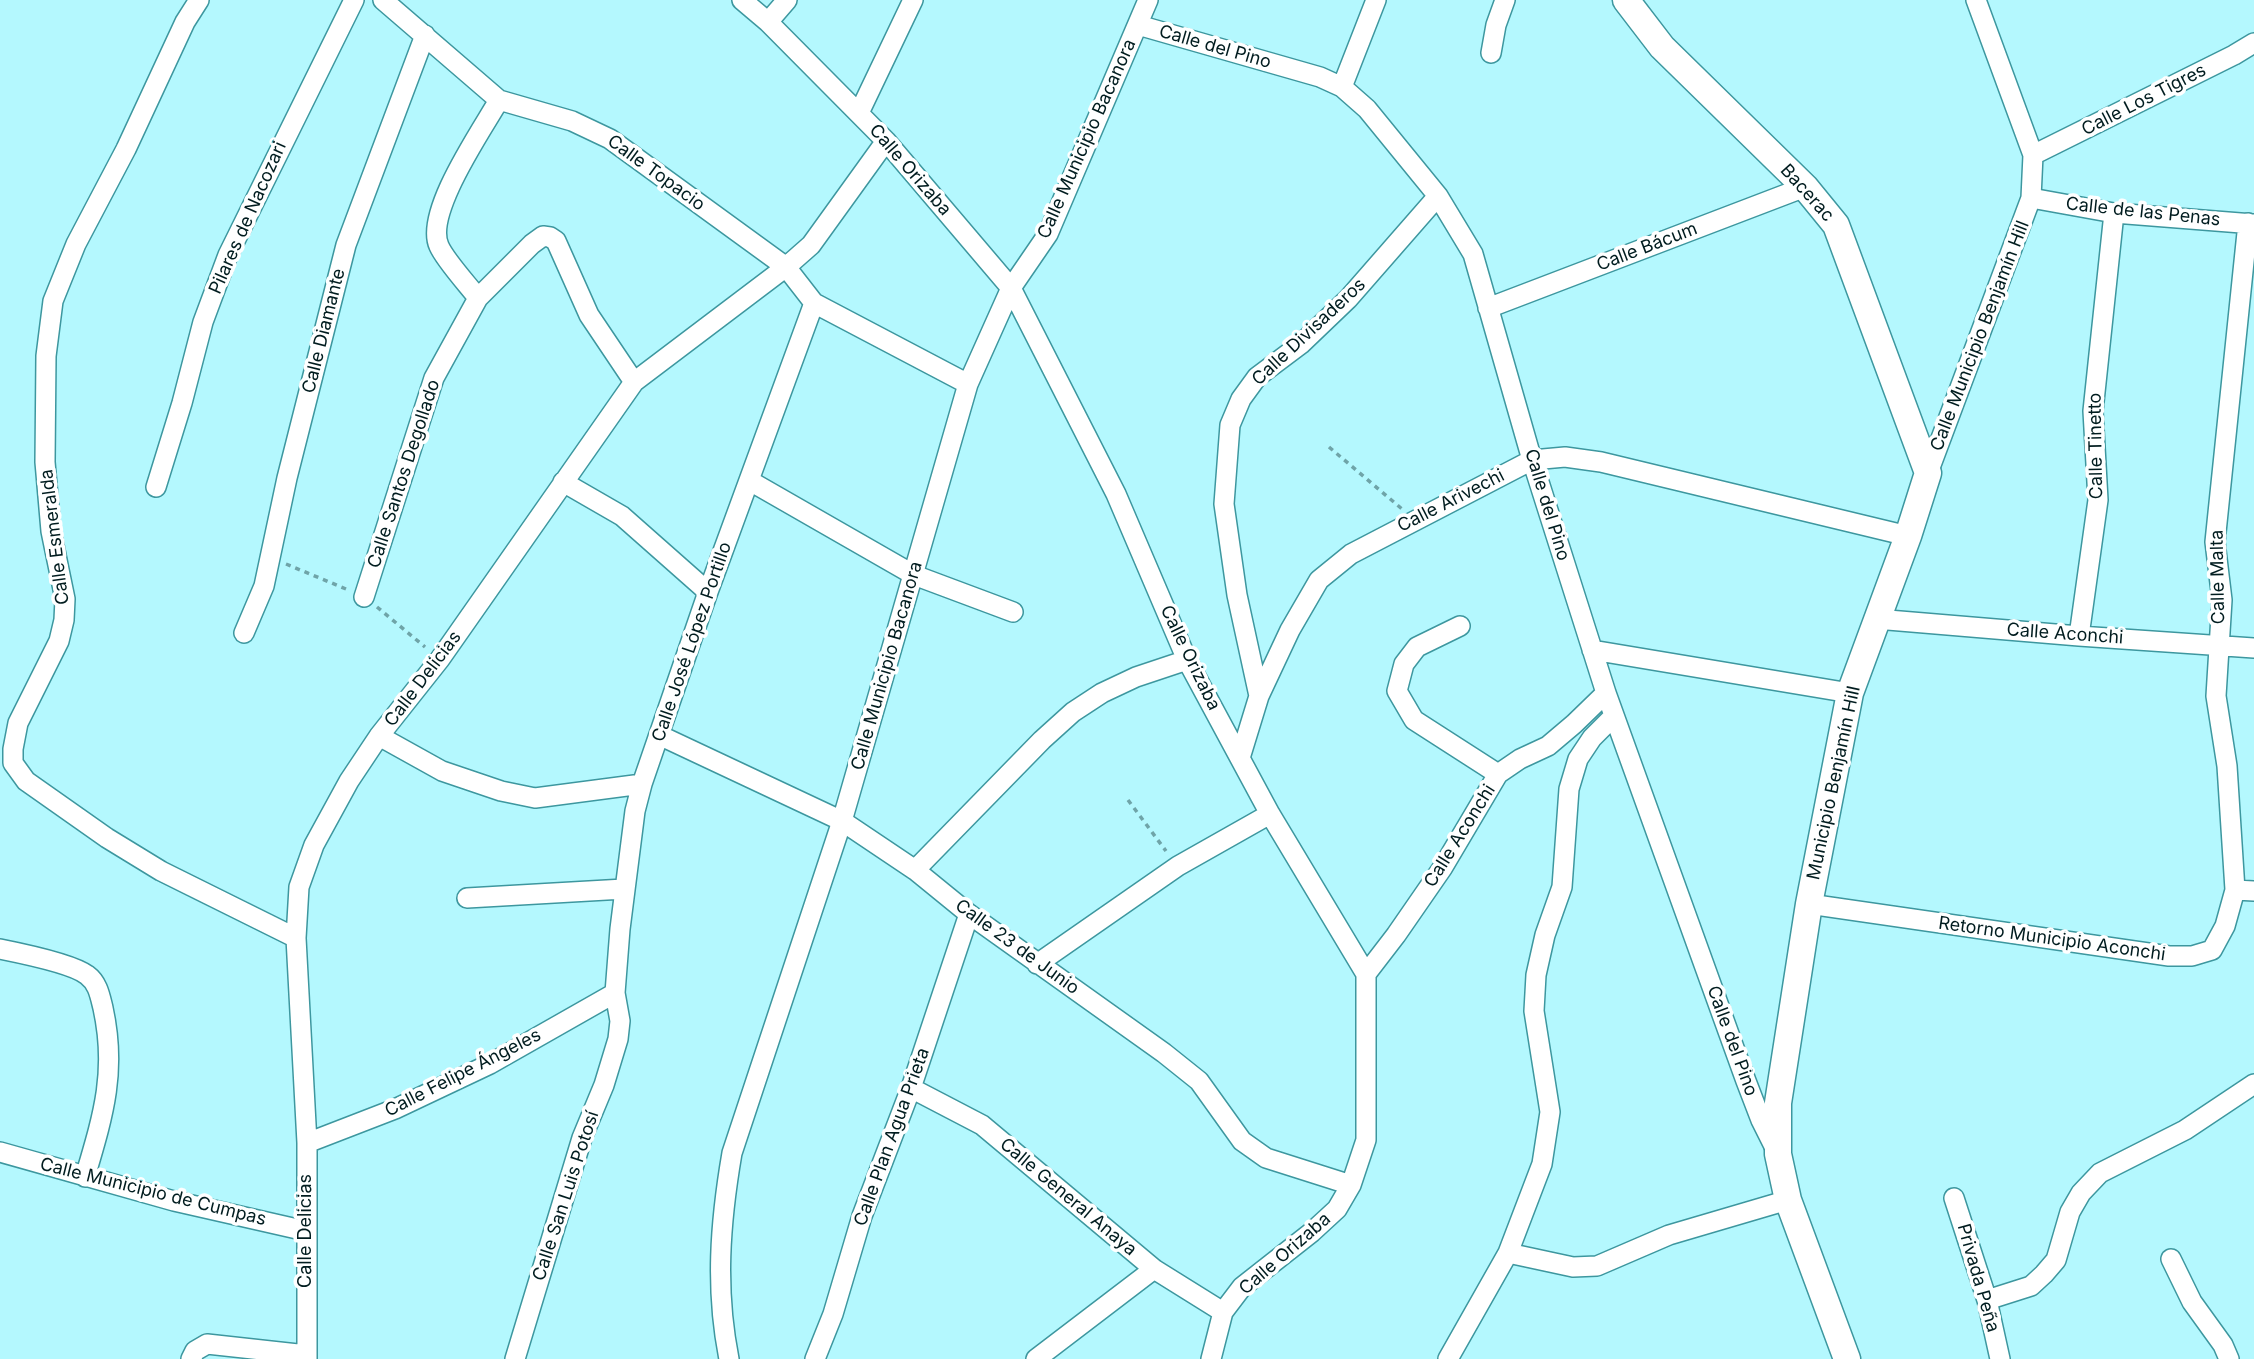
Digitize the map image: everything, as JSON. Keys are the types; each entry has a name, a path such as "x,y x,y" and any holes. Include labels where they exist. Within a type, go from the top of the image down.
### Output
{"street":[{"name":"Calle Esmeralda","path":"199,0 185,22 127,149 76,244 52,301 46,356 45,462 51,531 65,599 64,620 59,640 18,723 13,763 26,781 107,838 161,871 296,938"},
{"name":"Pilares de Nacozari","path":"156,487 203,322 228,256 354,0"},
{"name":"Calle Topacio","path":"383,0 499,100 572,121 610,139 786,267 814,303"},
{"name":"Calle Orizaba","path":"742,0 768,22 886,141 1011,288 1116,494 1187,660 1270,814 1366,974 1366,1140 1351,1185 1337,1209 1242,1287 1223,1312 1211,1359"},
{"path":"768,22 787,0"},
{"path":"859,113 913,0"},
{"name":"Calle Municipio Bacanora","path":"729,1359 721,1309 721,1264 722,1210 732,1153 842,821 968,384 1011,288 1048,234 1148,0"},
{"path":"1342,87 1376,0"},
{"path":"1491,53 1496,25 1505,0"},
{"name":"Bacerac","path":"1626,0 1662,47 1805,187 1836,225 1928,473"},
{"path":"1982,2 2033,155"},
{"name":"Calle del Pino","path":"1138,25 1320,77 1342,87 1367,109 1438,196 1473,254 1532,460 1605,693 1751,1094 1777,1154 1788,1200 1847,1359"},
{"name":"Calle Diamante","path":"244,633 264,586 287,478 346,245 425,35"},
{"name":"Calle Los Tigres","path":"2033,155 2254,43"},
{"path":"478,298 438,245 436,226 439,210 459,167 499,100"},
{"name":"Calle Delicias","path":"307,1357 307,1143 296,938 299,887 304,867 349,781 379,736 440,659 634,382 811,245 886,141"},
{"name":"Calle Municipio Benjamín Hill","path":"1928,473 2031,198 2033,155"},
{"name":"Calle Bácum","path":"1488,308 1805,187"},
{"name":"Calle Divisaderos","path":"1259,696 1237,596 1224,504 1230,425 1241,399 1257,377 1301,344 1348,299 1438,196"},
{"name":"Calle de las Penas","path":"2031,198 2114,213 2251,224"},
{"name":"Calle Tinetto","path":"2079,636 2098,500 2093,411 2114,213"},
{"name":"Calle Malta","path":"2244,890 2216,696 2222,600 2215,542 2251,224"},
{"name":"Calle Santos Degollado","path":"364,597 434,378 478,298 543,236 556,241 589,315 634,382"},
{"path":"814,303 968,384"},
{"name":"Calle José López Portillo","path":"615,993 624,889 635,811 642,784 708,592 814,303"},
{"name":"Calle Arivechi","path":"1240,758 1259,696 1290,630 1319,580 1351,554 1532,460 1565,457 1601,462 1908,536"},
{"name":"Municipio Benjamín Hill","path":"1777,1103 1809,904 1850,693 1908,536 1928,473"},
{"path":"750,481 914,575 1013,612"},
{"path":"563,482 622,516 708,592"},
{"name":"Calle Aconchi","path":"1876,619 2254,648"},
{"path":"1460,626 1417,647 1404,664 1397,691 1414,720 1498,774"},
{"path":"1592,650 1850,693"},
{"path":"915,870 1042,740 1073,712 1102,693 1136,677 1187,660"},
{"name":"Calle Aconchi","path":"1366,974 1443,867 1498,774 1520,759 1548,746 1605,693"},
{"path":"1448,1359 1508,1253 1542,1164 1550,1112 1534,1011 1536,975 1545,935 1562,887 1569,789 1578,759 1592,738 1614,716"},
{"name":"Calle 23 de Junio","path":"659,735 842,821 915,870 969,914 1120,1021 1199,1081 1242,1140 1266,1158 1351,1185"},
{"path":"379,736 442,771 501,791 535,798 642,784"},
{"path":"1037,964 1178,866 1270,814"},
{"path":"467,898 624,889"},
{"name":"Retorno Municipio Aconchi","path":"1809,904 2169,956 2192,956 2212,950 2244,890"},
{"name":"Calle Plan Agua Prieta","path":"815,1359 833,1314 862,1216 911,1088 969,914"},
{"path":"0,948 79,970 86,973 98,989 106,1022 109,1080 103,1113 85,1177"},
{"name":"Calle Felipe Ángeles","path":"307,1143 395,1109 490,1063 615,993"},
{"name":"Calle San Luis Potosí","path":"515,1359 582,1138 604,1085 618,1039 620,1021 615,993"},
{"path":"1987,1300 2031,1286 2044,1274 2056,1260 2070,1212 2081,1193 2100,1173 2185,1130 2254,1084"},
{"name":"Calle General Anaya","path":"911,1088 982,1125 1154,1269 1223,1312"},
{"name":"Calle del Pino","path":"1777,1103 1777,1154"},
{"name":"Calle Municipio de Cumpas","path":"0,1152 85,1177 306,1231"},
{"name":"Privada Peña","path":"1954,1198 1987,1300 2000,1359"},
{"path":"1508,1253 1573,1267 1597,1266 1669,1235 1788,1200"},
{"path":"2171,1259 2192,1302 2223,1345 2229,1359"},
{"path":"1036,1359 1154,1269"},
{"path":"191,1359 195,1351 206,1344 307,1357"}],"path":[{"path":"1329,447 1415,519"},
{"path":"1128,800 1178,866"}]}
